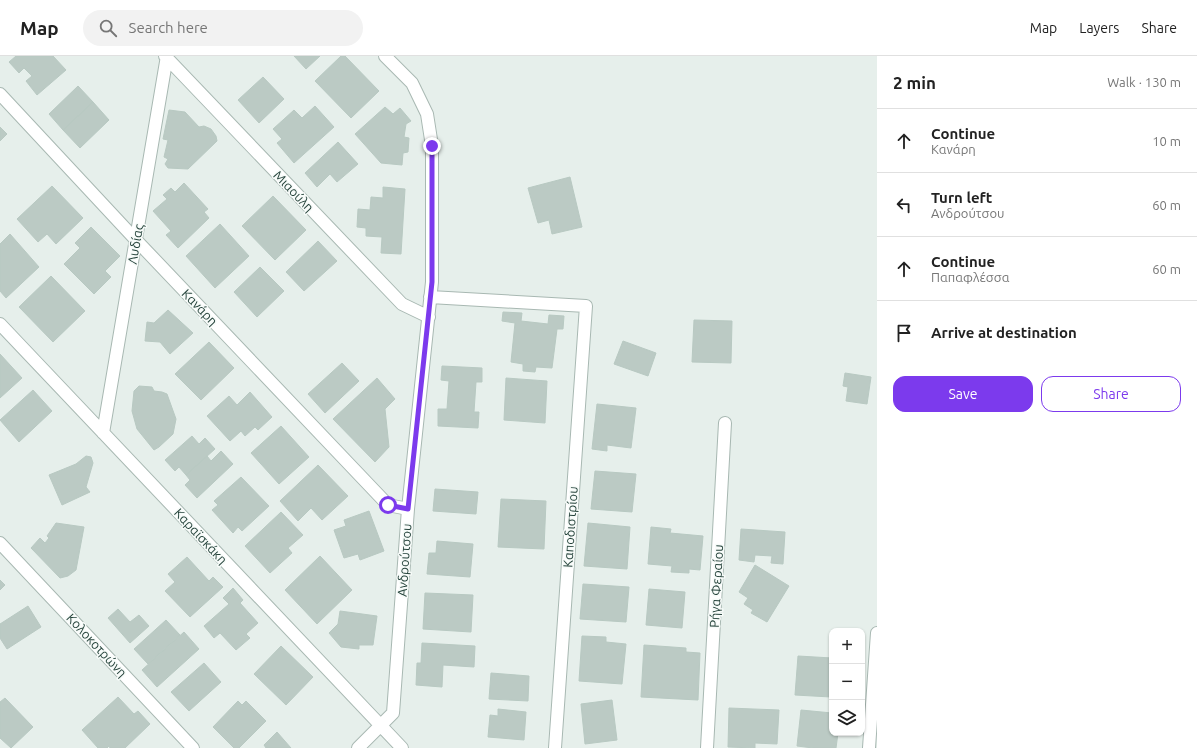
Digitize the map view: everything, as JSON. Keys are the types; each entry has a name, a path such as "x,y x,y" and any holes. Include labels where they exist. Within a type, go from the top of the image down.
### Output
{"street":[{"name":"Ανδρούτσου","path":"358,748 393,713 408,509 432,282 432,146 427,114 412,84 385,56"},
{"name":"Λυδίας","path":"103,433 166,57"},
{"name":"Μιαούλη","path":"166,57 402,304 429,317"},
{"name":"Κανάρη","path":"0,94 136,240 388,505 408,509"},
{"name":"Καποδιστρίου","path":"430,297 586,306 555,748"},
{"name":"Καραϊσκάκη","path":"0,324 402,748"},
{"name":"Ρήγα Φεραίου","path":"707,748 726,423"},
{"name":"Κολοκοτρώνη","path":"0,543 193,748"},
{"path":"869,748 877,634"}],"building":[{"path":"16,56 53,56 66,70 37,95 26,81 32,76 24,68 19,73 9,62"},
{"path":"294,56 320,56 306,69"},
{"path":"341,56 345,56 379,91 351,118 315,81"},
{"path":"263,77 284,99 259,123 238,100"},
{"path":"78,86 93,102 63,130 49,114"},
{"path":"93,102 109,120 80,148 63,130"},
{"path":"315,106 334,127 294,163 277,143 282,139 273,129 294,110 302,118"},
{"path":"385,107 393,114 400,108 411,121 406,124 404,137 409,138 408,152 403,153 402,165 381,163 355,134"},
{"path":"169,110 185,112 199,127 204,126 211,129 216,136 217,141 188,169 168,168 165,164 168,159 164,157 168,140 163,139"},
{"path":"0,127 7,134 0,141"},
{"path":"338,142 358,164 337,182 330,174 317,187 305,173"},
{"path":"570,177 582,227 552,234 549,220 538,223 528,188"},
{"path":"184,183 208,209 204,212 209,218 178,248 166,235 171,231 153,211 167,199 163,195 171,188 175,192"},
{"path":"52,186 83,218 56,244 47,234 38,242 17,219"},
{"path":"383,187 405,189 401,254 381,253 382,237 366,236 366,228 357,227 358,209 370,210 371,197 383,198"},
{"path":"273,196 306,230 275,260 242,226"},
{"path":"220,224 249,256 215,288 186,256"},
{"path":"91,227 120,256 105,271 111,277 94,294 64,264 80,248 75,243"},
{"path":"10,234 39,267 6,298 0,291 0,244"},
{"path":"318,241 337,261 304,291 286,272"},
{"path":"260,267 284,291 257,317 234,292"},
{"path":"51,276 85,311 53,342 19,307"},
{"path":"168,310 193,333 170,354 160,342 145,341 147,322 154,323"},
{"path":"503,312 522,313 521,321 548,324 549,315 564,316 563,329 557,329 552,368 536,367 535,372 523,371 523,364 511,362 515,323 502,321"},
{"path":"694,320 732,321 731,363 692,362"},
{"path":"623,341 656,353 648,376 614,364"},
{"path":"209,342 234,368 201,400 175,374"},
{"path":"0,354 22,378 0,398"},
{"path":"342,363 359,381 325,413 308,394"},
{"path":"442,366 482,368 482,382 476,382 474,412 479,412 478,428 438,426 438,409 447,409 449,381 441,380"},
{"path":"845,373 871,377 867,404 846,401 848,387 843,386"},
{"path":"377,378 395,399 385,409 389,447 375,462 333,419"},
{"path":"506,378 547,381 545,423 504,420"},
{"path":"139,386 152,387 154,391 167,394 176,419 173,434 154,450 137,429 132,411 134,391"},
{"path":"33,390 52,411 19,442 0,420"},
{"path":"250,392 272,417 258,430 255,427 245,436 241,431 230,441 207,416 229,396 237,405"},
{"path":"597,404 636,408 631,448 607,445 607,451 592,449"},
{"path":"281,426 309,457 279,484 251,453"},
{"path":"192,436 199,444 205,438 215,449 186,475 179,467 175,471 165,460"},
{"path":"221,451 233,464 197,498 185,485 190,480 186,475 207,456 211,461"},
{"path":"86,456 91,457 93,463 86,487 90,492 62,505 49,475 76,464"},
{"path":"318,465 348,496 322,520 311,508 298,521 280,501"},
{"path":"595,471 636,474 632,512 591,509"},
{"path":"241,477 269,506 242,531 238,527 233,533 212,510 218,505 214,501"},
{"path":"435,489 478,492 476,514 433,511"},
{"path":"501,499 546,501 544,549 498,547"},
{"path":"369,511 384,551 360,560 358,554 344,558 334,530 346,526 344,520"},
{"path":"281,512 303,535 288,548 292,553 270,573 245,546"},
{"path":"56,523 84,527 76,570 68,576 60,578 31,548 40,538 45,543 49,538 47,536"},
{"path":"588,523 630,527 627,569 584,566"},
{"path":"651,527 671,529 670,533 703,536 700,570 689,569 689,573 671,572 672,566 648,564"},
{"path":"741,529 785,532 783,564 771,563 772,556 755,555 754,562 739,560"},
{"path":"437,541 473,544 470,577 427,574 429,553 436,553"},
{"path":"320,556 352,590 317,624 285,590"},
{"path":"187,557 209,581 213,577 223,587 190,617 165,591 175,582 168,574"},
{"path":"755,565 789,586 767,622 751,613 753,610 744,604 748,598 739,592"},
{"path":"0,580 5,585 0,590"},
{"path":"583,584 629,587 626,622 580,619"},
{"path":"233,588 243,600 240,603 258,623 246,634 250,638 236,650 220,633 214,638 204,626 229,604 223,598"},
{"path":"649,589 685,592 682,628 646,625"},
{"path":"425,593 473,595 471,632 423,629"},
{"path":"28,606 41,627 7,649 0,638 0,624"},
{"path":"118,609 130,622 139,615 149,626 130,643 108,618"},
{"path":"340,611 377,616 373,645 359,645 359,649 341,647 329,633 338,624"},
{"path":"166,620 180,635 148,664 134,649"},
{"path":"184,632 199,649 157,687 142,670"},
{"path":"582,636 606,637 606,642 626,644 622,684 579,681"},
{"path":"422,643 475,646 474,667 443,665 442,687 416,685 417,663 421,663"},
{"path":"644,645 686,648 686,652 700,653 698,700 641,697"},
{"path":"281,646 313,677 286,705 254,674"},
{"path":"798,656 829,658 829,697 795,695"},
{"path":"204,663 221,682 189,711 171,692"},
{"path":"491,673 529,676 528,701 489,699"},
{"path":"118,697 134,714 138,711 150,724 125,748 110,748 109,746 107,748 98,748 82,730"},
{"path":"5,698 33,727 11,748 0,738 0,702"},
{"path":"612,700 617,740 585,744 581,704"},
{"path":"238,701 242,705 246,701 266,721 239,748 234,748 213,727"},
{"path":"729,708 779,710 777,744 755,743 755,748 728,747"},
{"path":"498,709 526,712 524,740 488,737 490,715 498,716"},
{"path":"801,710 829,713 829,736 838,736 836,748 797,746"},
{"path":"277,732 291,748 266,748 264,745"}],"route":[{"path":"388,505 408,509 432,282 432,146"}]}
